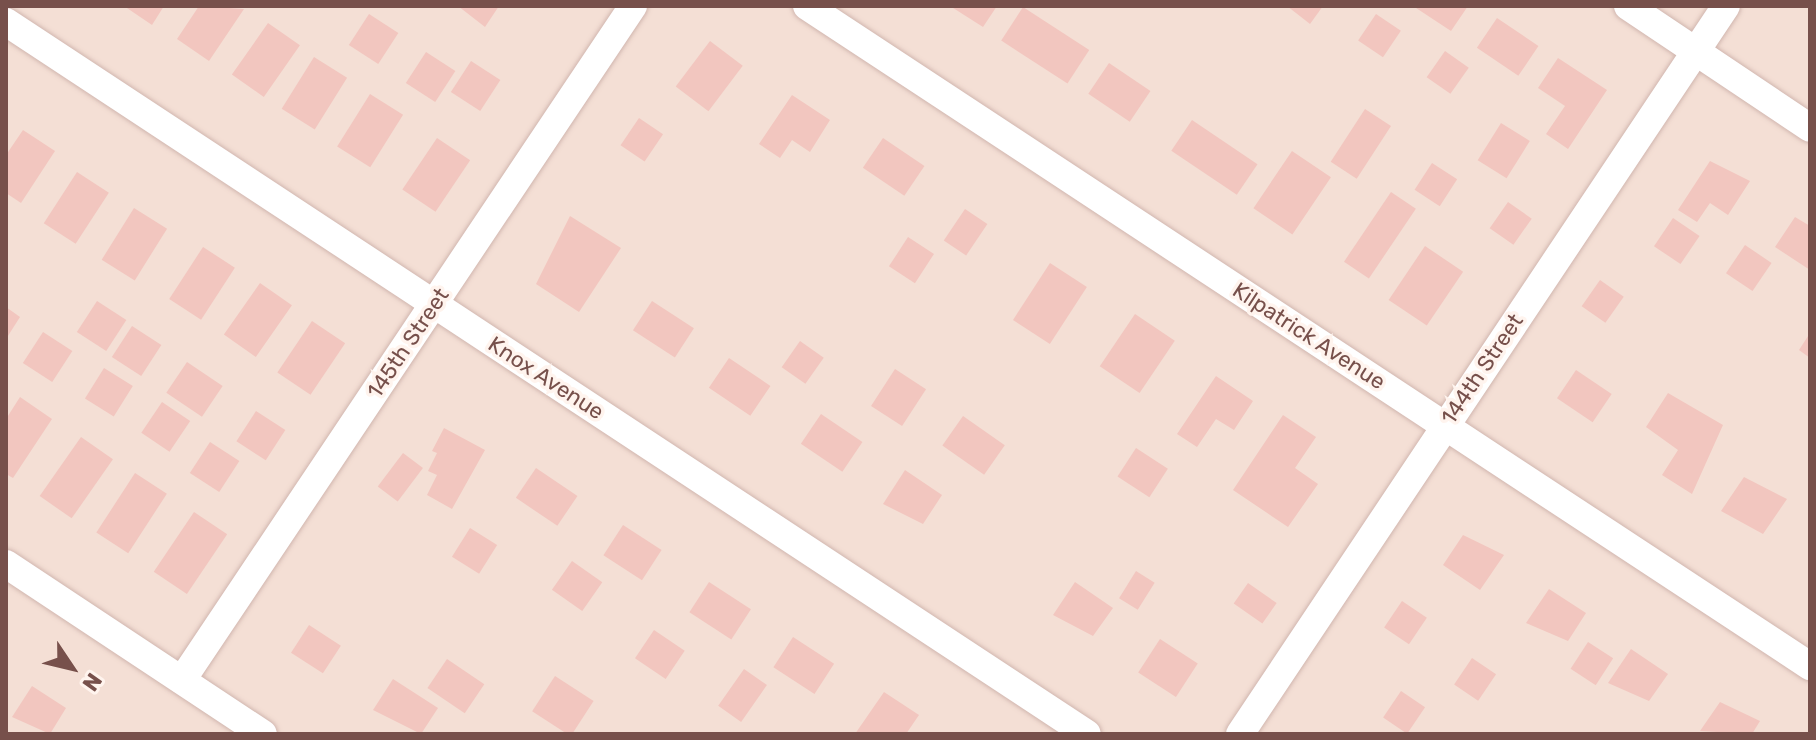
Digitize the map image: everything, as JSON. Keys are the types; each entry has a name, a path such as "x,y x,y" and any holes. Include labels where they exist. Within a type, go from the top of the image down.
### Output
{"street":[{"name":"145th Street","path":"182,680 633,6"},
{"name":"Kilpatrick Avenue","path":"807,6 1810,666"},
{"path":"1628,6 1810,128"},
{"name":"144th Street","path":"1240,734 1726,6"},
{"name":"Knox Avenue","path":"6,22 1087,734"},
{"path":"6,564 263,734"}],"shaded area":[{"path":"6,6 1810,6 1810,734 6,734"}],"building":[{"path":"124,6 164,6 152,25"},
{"path":"199,6 244,9 209,61 177,39"},
{"path":"458,6 499,6 485,27"},
{"path":"950,6 997,6 983,27"},
{"path":"1287,6 1323,6 1310,24"},
{"path":"1413,6 1468,6 1451,31"},
{"path":"1023,7 1089,50 1067,84 1001,41"},
{"path":"369,14 398,33 378,64 349,45"},
{"path":"1376,14 1401,31 1383,57 1358,41"},
{"path":"1497,18 1538,46 1518,76 1477,48"},
{"path":"268,23 300,45 264,97 232,75"},
{"path":"710,41 743,66 708,111 676,87"},
{"path":"1445,51 1469,68 1450,94 1427,77"},
{"path":"426,52 455,71 435,102 406,83"},
{"path":"314,57 347,78 315,129 282,109"},
{"path":"1558,58 1607,90 1568,149 1546,134 1565,106 1538,88"},
{"path":"471,61 500,80 480,111 451,92"},
{"path":"1109,63 1150,91 1130,122 1088,94"},
{"path":"370,94 403,115 370,167 337,147"},
{"path":"792,95 830,120 810,152 792,140 780,158 759,144"},
{"path":"1365,109 1391,126 1357,179 1331,162"},
{"path":"639,118 663,134 645,162 621,145"},
{"path":"1192,120 1257,164 1237,195 1171,151"},
{"path":"1501,123 1530,141 1507,178 1478,160"},
{"path":"23,130 55,151 21,203 6,193 6,155"},
{"path":"437,138 470,160 435,212 402,189"},
{"path":"883,138 924,166 904,196 863,168"},
{"path":"1292,151 1331,177 1292,234 1253,208"},
{"path":"1710,161 1750,181 1728,215 1710,203 1697,222 1678,210"},
{"path":"1432,163 1457,179 1440,206 1415,190"},
{"path":"77,172 109,193 76,244 44,223"},
{"path":"1391,192 1416,209 1369,278 1344,262"},
{"path":"1508,202 1532,219 1513,245 1490,228"},
{"path":"134,208 167,229 135,280 102,260"},
{"path":"965,209 987,224 966,256 944,241"},
{"path":"570,216 621,248 579,312 536,284"},
{"path":"1795,217 1810,226 1810,270 1775,247"},
{"path":"1673,218 1700,236 1681,264 1654,246"},
{"path":"908,237 934,254 915,283 889,266"},
{"path":"1745,245 1772,263 1753,291 1726,273"},
{"path":"1425,246 1463,272 1427,326 1389,300"},
{"path":"203,247 235,268 201,320 169,299"},
{"path":"1050,263 1087,287 1050,344 1013,320"},
{"path":"1600,280 1624,297 1605,323 1582,306"},
{"path":"260,283 292,305 256,357 224,335"},
{"path":"97,301 126,320 106,351 77,332"},
{"path":"652,301 694,328 675,358 633,330"},
{"path":"6,307 20,317 6,339"},
{"path":"1135,314 1175,341 1140,393 1100,366"},
{"path":"312,321 345,343 310,395 277,372"},
{"path":"132,326 161,345 141,376 112,357"},
{"path":"43,332 72,351 52,382 23,363"},
{"path":"1810,333 1810,358 1799,350"},
{"path":"800,341 824,358 805,384 782,367"},
{"path":"729,358 770,386 750,416 709,388"},
{"path":"187,362 223,386 202,417 166,393"},
{"path":"104,368 133,386 114,417 85,399"},
{"path":"895,369 926,389 902,426 871,406"},
{"path":"1576,370 1612,394 1593,422 1557,398"},
{"path":"1216,376 1253,401 1234,430 1216,419 1197,447 1177,434"},
{"path":"1668,393 1723,425 1692,494 1662,475 1678,450 1646,427"},
{"path":"20,397 52,419 13,478 6,474 6,419"},
{"path":"162,402 190,421 169,452 141,433"},
{"path":"256,411 285,430 266,460 236,441"},
{"path":"821,414 862,442 842,472 801,444"},
{"path":"1283,415 1316,437 1295,468 1318,484 1288,527 1233,490"},
{"path":"963,416 1005,445 984,475 942,445"},
{"path":"444,428 485,450 452,509 427,495 437,475 428,471 437,453 432,451"},
{"path":"81,437 113,459 72,518 40,496"},
{"path":"210,442 239,461 219,492 190,473"},
{"path":"1136,448 1168,469 1149,497 1117,477"},
{"path":"403,453 423,468 398,502 378,487"},
{"path":"536,468 577,496 557,526 516,498"},
{"path":"905,470 942,495 923,524 883,504"},
{"path":"135,473 167,494 128,553 96,533"},
{"path":"1744,477 1787,499 1763,534 1721,511"},
{"path":"194,512 227,534 187,594 154,572"},
{"path":"623,525 662,550 642,580 603,555"},
{"path":"470,528 497,545 479,574 452,557"},
{"path":"1463,535 1504,555 1480,590 1443,565"},
{"path":"572,561 602,582 582,611 552,590"},
{"path":"1136,571 1155,583 1138,610 1119,598"},
{"path":"709,582 751,609 731,639 689,612"},
{"path":"1075,582 1113,608 1093,636 1053,615"},
{"path":"1248,583 1277,603 1262,624 1234,603"},
{"path":"1549,589 1586,613 1568,641 1526,623"},
{"path":"1402,601 1427,618 1409,644 1384,628"},
{"path":"309,625 341,646 323,673 291,653"},
{"path":"654,630 685,651 666,679 635,658"},
{"path":"793,637 834,664 814,694 773,667"},
{"path":"1160,639 1198,664 1176,697 1138,673"},
{"path":"1588,642 1613,658 1596,685 1571,669"},
{"path":"1631,649 1668,674 1649,701 1608,683"},
{"path":"1472,658 1496,674 1478,701 1454,685"},
{"path":"447,659 484,684 465,713 427,688"},
{"path":"744,669 767,685 741,722 718,706"},
{"path":"555,676 594,701 572,734 567,734 532,711"},
{"path":"393,679 438,708 421,734 373,710"},
{"path":"32,686 66,708 50,734 12,717"},
{"path":"1401,691 1425,707 1407,734 1383,718"},
{"path":"884,692 919,715 906,734 855,734"},
{"path":"1720,702 1760,721 1752,734 1700,731"}]}
